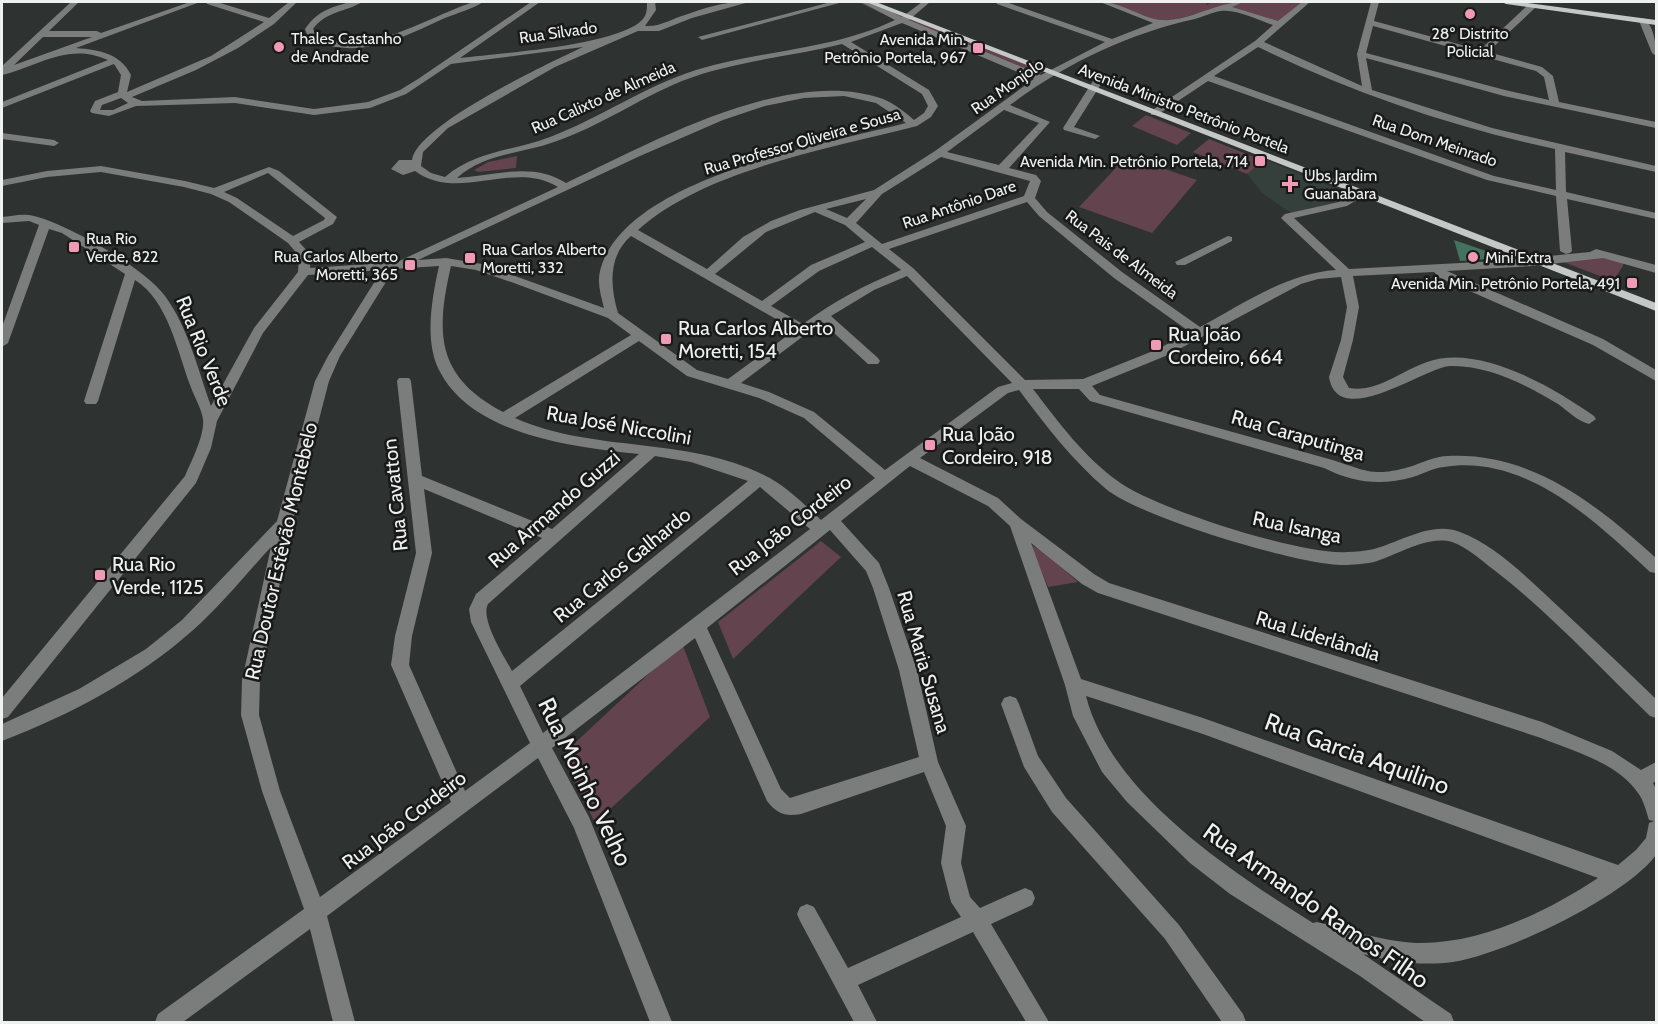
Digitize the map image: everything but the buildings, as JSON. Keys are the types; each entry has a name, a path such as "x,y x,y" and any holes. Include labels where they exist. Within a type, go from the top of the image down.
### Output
{"main road":[{"name":"Avenida Ministro Petrônio Portela","path":"867,2 1061,67 1094,85 1536,260"},
{"name":"Avenida Ministro Petrônio Portela","path":"891,2 908,16 1046,75 1094,85"},
{"path":"1506,2 1532,6 1564,6 1656,23"},
{"name":"Avenida Ministro Petrônio Portela","path":"1159,109 1361,193 1656,307"},
{"path":"1562,256 1656,296"}],"street":[{"path":"2,72 75,2"},
{"path":"2,72 196,2"},
{"path":"210,2 271,22"},
{"path":"293,2 271,22 206,64 98,104 94,111 114,112 134,104 235,100 314,112 356,108 403,92 536,2"},
{"path":"358,2 332,10 318,18 309,29 312,37 333,46 367,45 479,2"},
{"path":"636,28 651,14 653,8 651,2"},
{"name":"Rua Silvado","path":"449,62 601,42 636,28 656,29 689,16 745,2"},
{"path":"702,37 839,2"},
{"name":"Rua Calixto de Almeida","path":"447,181 468,163 555,138 698,72 870,34 908,16 926,2"},
{"path":"1000,2 1112,42"},
{"path":"1104,2 1161,23"},
{"path":"1206,12 1209,2"},
{"name":"Rua Monjolo","path":"849,223 878,192 939,153 1046,75 1112,42 1161,23 1239,2"},
{"path":"1159,109 1258,43 1306,2"},
{"path":"1368,91 1361,54 1375,2"},
{"path":"1482,53 1532,6"},
{"path":"1220,8 1245,12 1280,25"},
{"path":"1643,21 1656,53"},
{"path":"1369,22 1543,71 1548,76 1555,104"},
{"path":"40,34 93,33 103,36"},
{"name":"Rua Professor Oliveira e Sousa","path":"612,315 605,285 606,270 616,246 650,212 672,198 721,178 777,160 913,124 924,119 933,106 926,92 844,41"},
{"path":"566,188 542,175 447,181 427,175 416,165 418,152 444,126 552,65 601,42"},
{"path":"1258,43 1295,62 1368,91 1463,122 1560,148 1656,170"},
{"path":"60,51 92,52 116,60 126,75 124,95"},
{"path":"1361,54 1555,104 1656,124"},
{"path":"2,105 116,60"},
{"name":"Rua Dom Meinrado","path":"1207,77 1491,178 1605,202 1656,216"},
{"path":"1094,85 1068,128 1095,136"},
{"path":"124,95 134,104"},
{"path":"396,265 743,108 781,99 815,95 867,97 888,106 913,124"},
{"path":"939,153 1001,170 1045,122 1003,106"},
{"path":"2,136 54,143"},
{"path":"1560,148 1562,256"},
{"path":"2,183 47,174 101,169 153,177 215,192 233,200 292,241 304,255 304,272 258,331 210,421"},
{"path":"215,192 269,170 331,217 328,222 292,241"},
{"name":"Rua Antônio Dare","path":"763,306 815,268 878,245 1029,198 1036,181 1032,177 1001,170"},
{"path":"707,274 749,238 764,229 817,209 878,192"},
{"path":"1361,193 1344,204 1289,216 1289,221 1346,273 1353,307 1347,340 1336,377 1337,383 1345,392 1362,395 1431,365 1450,362 1469,363 1522,378 1589,418"},
{"name":"Rua Pais de Almeida","path":"1029,198 1043,214 1094,256 1200,333"},
{"name":"Rua Isanga","path":"817,209 849,223 909,271 1022,385 1042,414 1071,448 1097,474 1131,497 1186,519 1267,544 1323,558 1344,559 1372,556 1436,534 1446,534 1468,543 1521,582 1656,710"},
{"name":"Rua Rio Verde","path":"2,220 30,218 66,231 148,283 161,299 173,321 210,421 204,448 191,478 2,711"},
{"path":"2,343 45,223"},
{"path":"630,230 804,330"},
{"path":"1182,262 1228,239"},
{"name":"Rua João Cordeiro","path":"166,1023 462,805 698,626 909,459 1003,390 1022,385 1083,384 1130,366 1200,333 1297,281 1317,275 1489,267 1562,256 1604,254 1656,269"},
{"path":"304,272 446,262 478,267 518,280 612,315 692,373 785,403 809,415 885,478"},
{"name":"Rua José Niccolini","path":"446,262 437,315 445,369 456,384 474,401 504,418 545,435 653,450 709,461 760,479 827,526"},
{"name":"Rua Doutor Estêvão Montebelo","path":"344,1023 316,914 271,791 250,715 251,680 284,524 322,381 334,356 396,265"},
{"path":"1437,269 1444,275 1598,342 1656,376"},
{"path":"731,384 822,315 862,291 909,271"},
{"path":"91,402 132,272"},
{"path":"822,315 873,361"},
{"path":"504,418 640,335"},
{"name":"Rua Cavatton","path":"404,381 424,553 420,578 400,644 400,665 462,805"},
{"path":"195,382 211,391 222,390 230,383"},
{"name":"Rua Caraputinga","path":"1083,384 1095,398 1329,465 1350,475 1375,478 1393,476 1445,461 1490,463 1522,471 1570,495 1597,515 1656,567"},
{"name":"Rua Armando Guzzi","path":"482,599 653,450"},
{"path":"909,459 986,498 1016,523"},
{"name":"Rua Carlos Galhardo","path":"509,684 760,479"},
{"path":"417,480 553,536"},
{"name":"Rua Armando Ramos Filho","path":"1016,523 1074,685 1082,716 1108,766 1134,796 1197,856 1237,887 1305,929 1443,1023"},
{"name":"Rua Liderlândia","path":"1016,523 1088,579 1104,588 1542,730 1649,776"},
{"path":"2,733 85,695 152,654 188,624 284,524"},
{"name":"Rua Maria Susana","path":"827,526 873,568 881,588 908,670 929,762 956,826 951,862 954,880 961,902 976,919"},
{"name":"Rua Moinho Velho","path":"482,599 477,609 479,622 540,746 568,794 582,824 661,1023"},
{"path":"698,626 756,758 774,795 781,804 790,807 801,805 929,762"},
{"name":"Rua Garcia Aquilino","path":"1074,685 1203,726 1621,876"},
{"path":"1010,704 1030,761 1059,805 1172,932 1235,1023"},
{"path":"1649,776 1651,798 1656,813"},
{"path":"1305,929 1390,949 1428,954 1468,948 1508,934 1621,876 1641,859 1654,843 1656,830"},
{"path":"845,980 1025,898"},
{"path":"807,914 845,980 866,1023"},
{"path":"976,919 1038,1023"}],"shaded area":[{"path":"858,2 870,2 1045,70 1037,76 898,21"},
{"path":"1104,2 1206,2 1207,5 1211,2 1306,2 1280,25 1269,20 1220,8 1161,23"},
{"path":"1146,115 1191,133 1177,145 1132,126"},
{"path":"1209,139 1264,161 1247,174 1193,152"},
{"path":"517,156 516,168 478,172 474,170 488,162"},
{"path":"1127,156 1197,180 1152,233 1079,207"},
{"name":"Ubs Jardim Guanabara","path":"1266,160 1352,195 1341,203 1291,213 1262,193 1247,174"},
{"path":"1577,256 1624,259 1623,266 1613,281 1558,260"},
{"path":"821,541 841,557 733,659 718,622"},
{"path":"1030,544 1045,553 1078,582 1048,587"},
{"path":"682,643 710,717 595,823 562,755"}],"place":[{"name":"28º Distrito Policial","path":"1470,14"},
{"name":"Thales Castanho de Andrade","path":"279,47"},
{"name":"Avenida Min. Petrônio Portela, 967","path":"978,48"},
{"name":"Avenida Min. Petrônio Portela, 714","path":"1260,161"},
{"name":"Ubs Jardim Guanabara","path":"1290,184"},
{"name":"Rua Rio Verde, 822","path":"74,247"},
{"name":"Mini Extra","path":"1473,257"},
{"name":"Rua Carlos Alberto Moretti, 332","path":"470,258"},
{"name":"Rua Carlos Alberto Moretti, 365","path":"410,265"},
{"name":"Avenida Min. Petrônio Portela, 491","path":"1632,283"},
{"name":"Rua Carlos Alberto Moretti, 154","path":"666,339"},
{"name":"Rua João Cordeiro, 664","path":"1156,345"},
{"name":"Rua João Cordeiro, 918","path":"930,445"},
{"name":"Rua Rio Verde, 1125","path":"100,575"}]}
